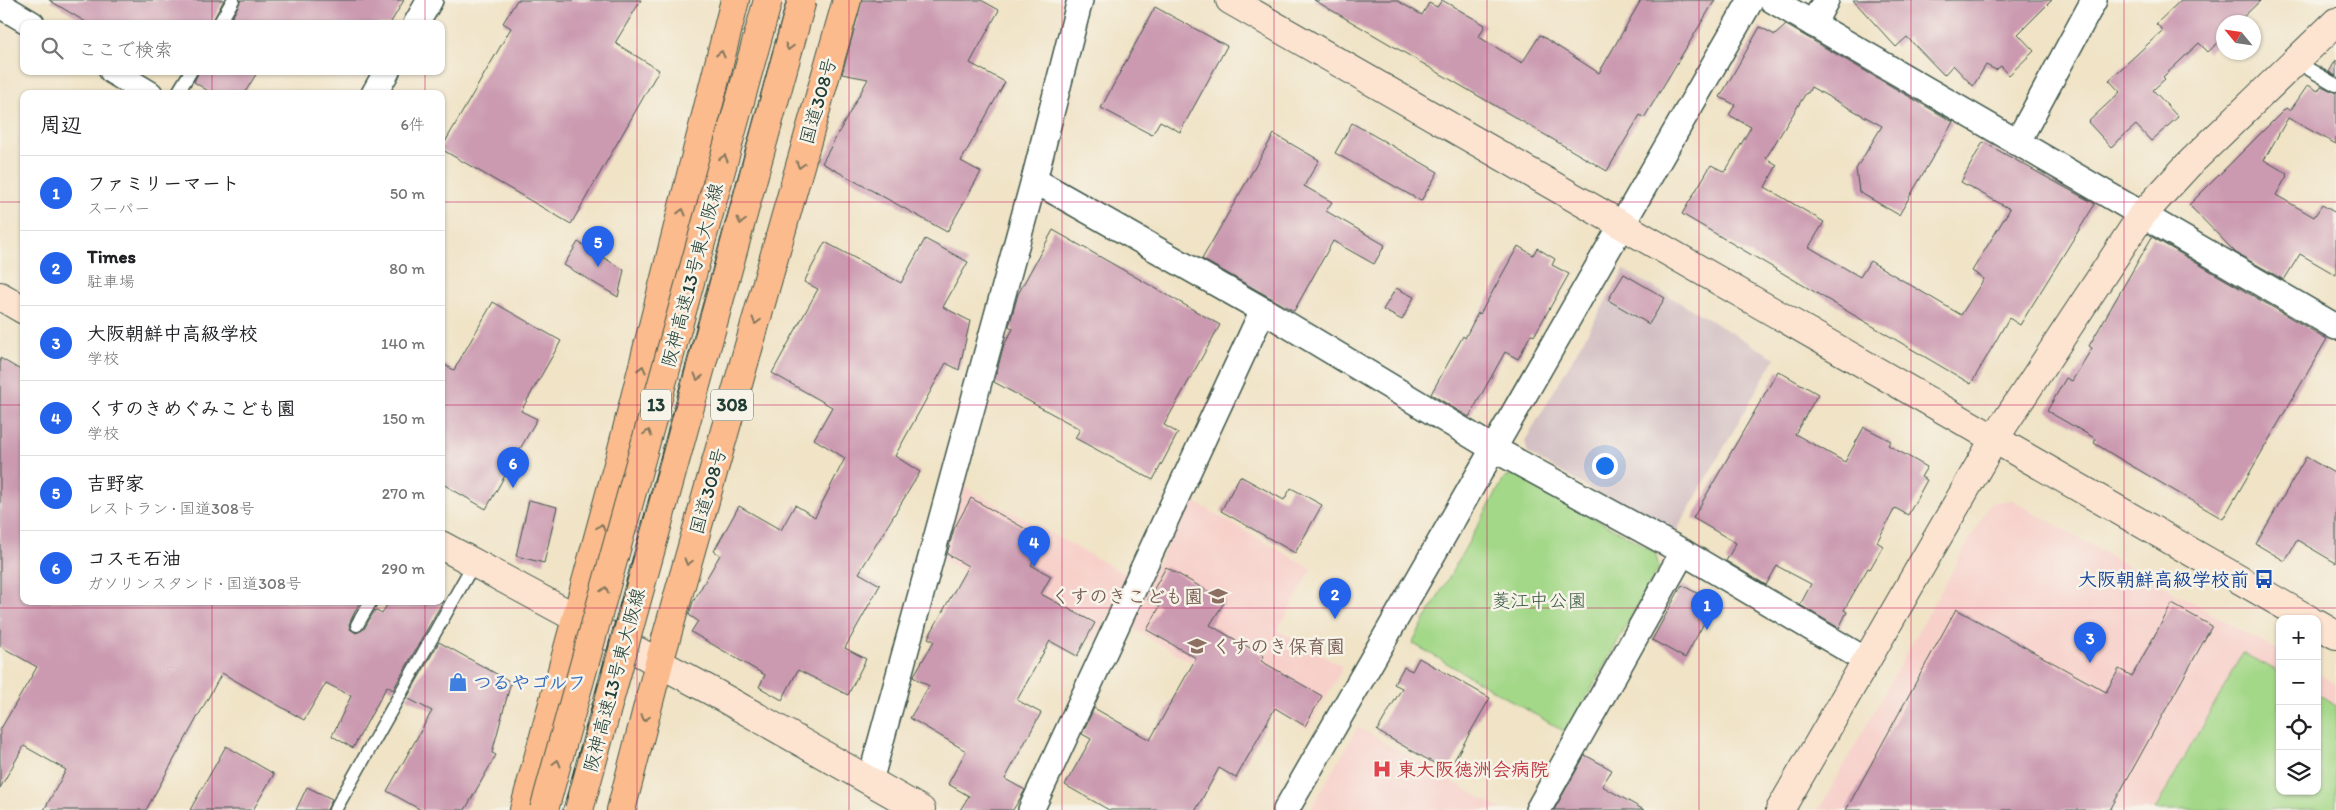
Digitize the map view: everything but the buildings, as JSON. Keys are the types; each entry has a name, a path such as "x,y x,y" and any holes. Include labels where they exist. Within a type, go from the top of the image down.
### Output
{"highway":[{"path":"524,810 620,457 735,0"},
{"name":"阪神高速13号東大阪線","path":"544,810 768,0"},
{"name":"阪神高速13号東大阪線","path":"578,810 802,0"},
{"name":"国道308号","path":"621,810 659,663 847,0"}],"street":[{"path":"418,20 430,0"},
{"path":"870,781 1034,180 1080,0"},
{"path":"1230,0 2301,615"},
{"path":"1286,810 1752,0"},
{"path":"1772,0 2336,326"},
{"path":"1813,24 1826,0"},
{"path":"2017,143 2094,0"},
{"path":"0,5 25,20"},
{"path":"1780,810 1995,438 2142,215 2188,165 2336,22"},
{"path":"119,75 143,90"},
{"path":"376,90 385,75"},
{"path":"1034,180 1263,310 1494,448 1683,552 1867,661"},
{"path":"0,296 20,308"},
{"path":"1031,810 1263,310"},
{"path":"445,547 659,663 921,810"},
{"path":"1538,810 1683,552"},
{"path":"2321,626 2336,635"}],"lane":[{"path":"221,20 233,0"},
{"path":"2295,61 2336,85"},
{"path":"179,90 189,75"},
{"path":"335,810 474,563"},
{"path":"357,625 369,605"}],"shaded area":[{"path":"1624,270 1775,358 1673,537 1528,453 1525,441"},
{"path":"960,484 1129,576 1094,642 938,558"},
{"path":"2012,500 2276,650 2276,795 2321,795 2321,675 2336,684 2336,810 1819,810 1990,503"},
{"name":"くすのきこども園","path":"1193,501 1312,569 1278,630 1343,667 1308,729 1123,623"},
{"name":"東大阪徳洲会病院","path":"1358,727 1502,810 1310,810"}],"green space":[{"name":"菱江中公園","path":"1515,473 1655,552 1659,567 1567,733 1412,643 1504,479"},
{"path":"2243,653 2276,671 2276,795 2321,795 2321,696 2336,705 2336,810 2155,810"}],"railway":[{"path":"545,810 777,0"},
{"path":"565,810 789,0"}],"place":[{"name":"吉野家","path":"598,267"},
{"name":"コスモ石油","path":"513,488"},
{"name":"くすのきめぐみこども園","path":"1034,567"},
{"name":"大阪朝鮮高級学校前","path":"2264,579"},
{"name":"くすのきこども園","path":"1218,596"},
{"name":"Times","path":"1335,619"},
{"name":"ファミリーマート","path":"1707,630"},
{"name":"くすのき保育園","path":"1197,646"},
{"name":"大阪朝鮮中高級学校","path":"2090,663"},
{"name":"つるやゴルフ","path":"458,682"},
{"name":"東大阪徳洲会病院","path":"1382,769"}]}
